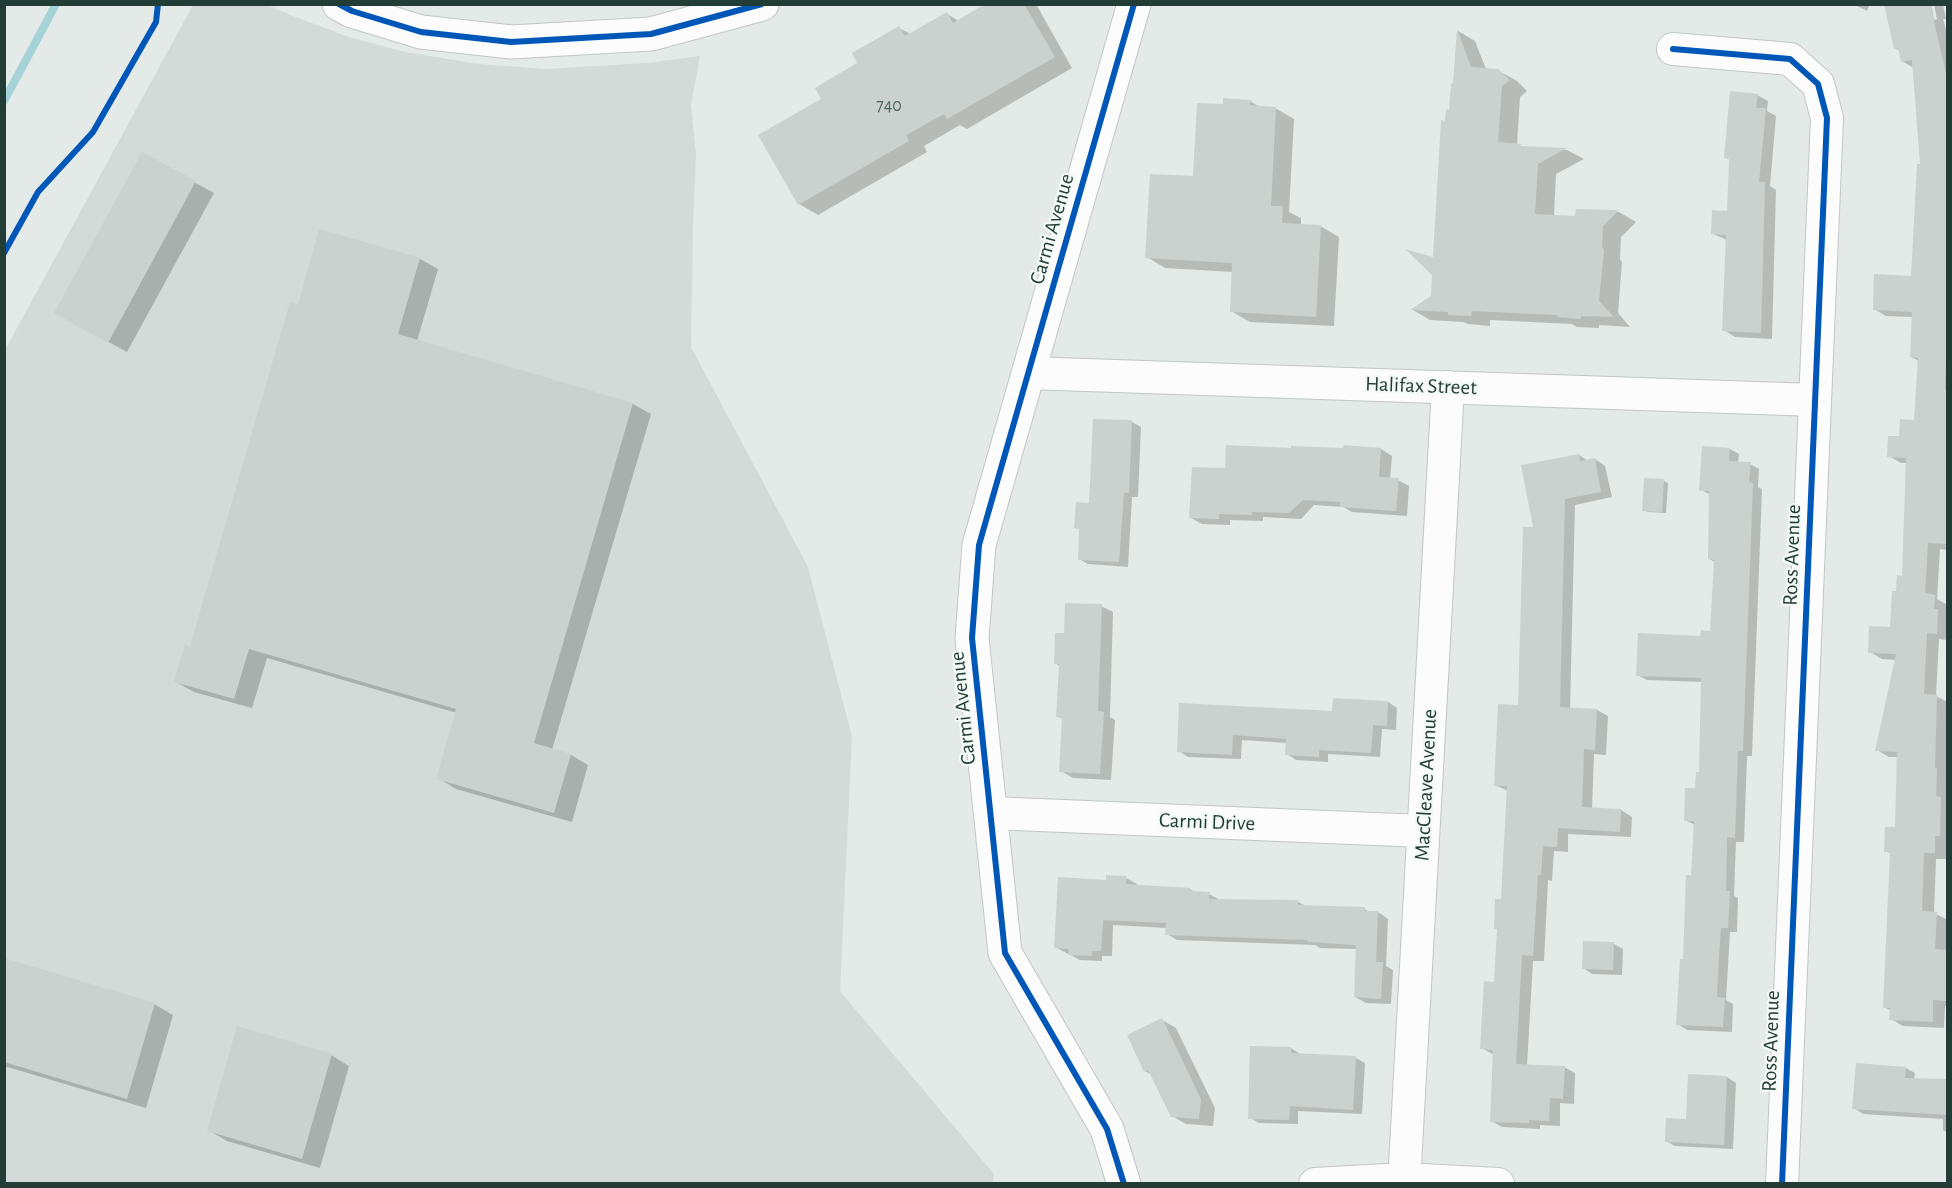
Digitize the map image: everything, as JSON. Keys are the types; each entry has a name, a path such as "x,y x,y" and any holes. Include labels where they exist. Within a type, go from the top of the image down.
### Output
{"street":[{"path":"339,4 352,11 421,32 511,42 651,34 762,4"},
{"name":"Carmi Avenue","path":"1124,1184 1107,1129 1005,953 972,638 979,545 1134,4"},
{"name":"Ross Avenue","path":"1673,49 1790,59 1818,84 1827,118 1782,1184"},
{"name":"Halifax Street","path":"1028,373 1815,400"},
{"name":"MacCleave Avenue","path":"1404,1181 1448,387"},
{"name":"Carmi Drive","path":"990,813 1423,831"},
{"path":"1315,1184 1404,1181 1498,1184"}],"shaded area":[{"path":"193,5 267,5 349,37 405,52 478,64 546,69 647,63 700,56 691,105 696,154 691,347 808,567 852,737 840,991 994,1174 993,1183 5,1184 5,350"}],"building":[{"path":"985,4 1024,4 1055,57 947,119 944,114 906,135 909,141 798,205 758,135 821,99 815,88 857,63 852,53 899,26 905,36 947,12 953,23"},
{"path":"1884,4 1930,4 1947,78 1945,389 1947,389 1947,544 1928,543 1925,593 1935,595 1934,609 1938,609 1937,634 1927,633 1924,694 1937,695 1936,796 1941,797 1940,836 1935,836 1935,853 1924,853 1922,911 1937,912 1935,949 1947,950 1947,1001 1933,1000 1933,1022 1889,1020 1890,1008 1883,1008 1890,852 1884,852 1885,827 1895,827 1897,752 1875,751 1896,654 1868,653 1869,626 1890,627 1892,591 1896,591 1897,575 1902,576 1906,458 1887,457 1888,436 1899,436 1900,419 1914,420 1918,358 1910,357 1912,312 1873,310 1874,274 1911,276 1917,164 1920,164 1912,60 1901,62 1898,48 1894,49"},
{"path":"1457,29 1471,67 1498,69 1510,80 1502,86 1498,142 1521,144 1520,146 1567,148 1538,164 1535,214 1575,216 1576,209 1619,210 1603,226 1602,247 1604,250 1599,301 1614,317 1581,316 1581,319 1557,317 1558,315 1472,311 1471,316 1410,310 1431,296 1432,275 1405,249 1433,257 1441,120 1445,121 1446,109 1449,110"},
{"path":"1730,91 1758,94 1756,108 1766,108 1759,182 1765,182 1761,333 1722,331 1726,235 1711,234 1712,210 1727,211 1729,159 1724,158"},
{"path":"1223,98 1251,100 1250,105 1276,107 1271,206 1283,206 1282,223 1321,225 1316,317 1230,312 1232,263 1145,258 1150,174 1193,176 1197,103 1223,104"},
{"path":"142,152 196,181 108,343 54,313"},
{"path":"319,229 420,258 398,334 633,403 534,743 571,754 554,813 436,779 456,709 249,649 234,699 174,682 185,644 190,646 290,302 298,305"},
{"path":"1093,419 1132,420 1129,493 1124,493 1119,562 1078,560 1079,529 1074,528 1076,502 1089,503"},
{"path":"1226,445 1343,448 1344,445 1381,448 1379,477 1399,478 1396,511 1340,507 1340,502 1303,500 1289,513 1252,512 1252,515 1219,514 1219,519 1189,518 1192,467 1225,468"},
{"path":"1702,446 1730,448 1729,461 1751,462 1749,482 1753,483 1743,751 1738,751 1735,838 1727,837 1726,891 1730,891 1728,928 1721,928 1719,956 1717,997 1725,998 1723,1027 1676,1025 1680,959 1683,959 1686,875 1691,875 1694,821 1684,821 1685,788 1695,788 1696,772 1699,772 1701,678 1636,676 1638,633 1700,636 1701,630 1710,631 1714,560 1708,559 1709,491 1699,491"},
{"path":"1579,454 1580,461 1595,458 1601,492 1565,499 1560,707 1597,709 1595,750 1584,749 1582,807 1621,809 1620,832 1558,828 1557,847 1543,846 1541,875 1538,875 1533,956 1522,955 1516,1064 1565,1066 1563,1099 1550,1098 1549,1121 1490,1122 1493,1050 1480,1049 1484,981 1494,982 1497,929 1494,929 1495,899 1501,899 1507,786 1494,786 1498,704 1518,705 1523,527 1533,527 1521,465"},
{"path":"1644,478 1664,479 1662,512 1642,511"},
{"path":"1065,603 1102,604 1098,711 1104,712 1100,774 1059,772 1062,718 1056,717 1059,664 1054,664 1055,633 1064,633"},
{"path":"1333,698 1388,701 1387,726 1373,725 1371,753 1319,750 1319,757 1285,755 1286,739 1233,735 1232,755 1177,752 1179,703 1332,711"},
{"path":"1106,875 1126,876 1126,884 1190,888 1190,891 1210,892 1209,899 1298,900 1298,905 1365,907 1364,911 1378,911 1376,962 1383,962 1381,999 1354,997 1356,945 1307,942 1308,940 1165,935 1166,923 1103,920 1101,951 1092,951 1092,956 1068,955 1069,949 1054,948 1058,877 1106,880"},
{"path":"1583,941 1614,942 1613,970 1582,969"},
{"path":"4,958 155,1003 127,1099 4,1062"},
{"path":"1162,1018 1201,1099 1199,1119 1171,1117 1148,1070 1144,1072 1127,1035"},
{"path":"237,1026 332,1054 302,1159 207,1131"},
{"path":"1250,1046 1291,1047 1291,1053 1356,1056 1353,1110 1290,1106 1289,1120 1248,1119"},
{"path":"1856,1063 1906,1067 1905,1078 1947,1079 1947,1115 1852,1109"},
{"path":"1688,1074 1727,1076 1724,1145 1665,1142 1666,1118 1686,1119"}],"waterway":[{"path":"4,101 56,4"}],"cycle path":[{"path":"4,253 38,192 93,132 156,22 158,4"},
{"path":"339,4 352,11 421,32 511,42 651,34 762,4"},
{"path":"1124,1184 1107,1129 1005,953 972,638 979,545 1134,4"},
{"path":"1673,49 1790,59 1818,84 1827,118 1782,1184"}]}
